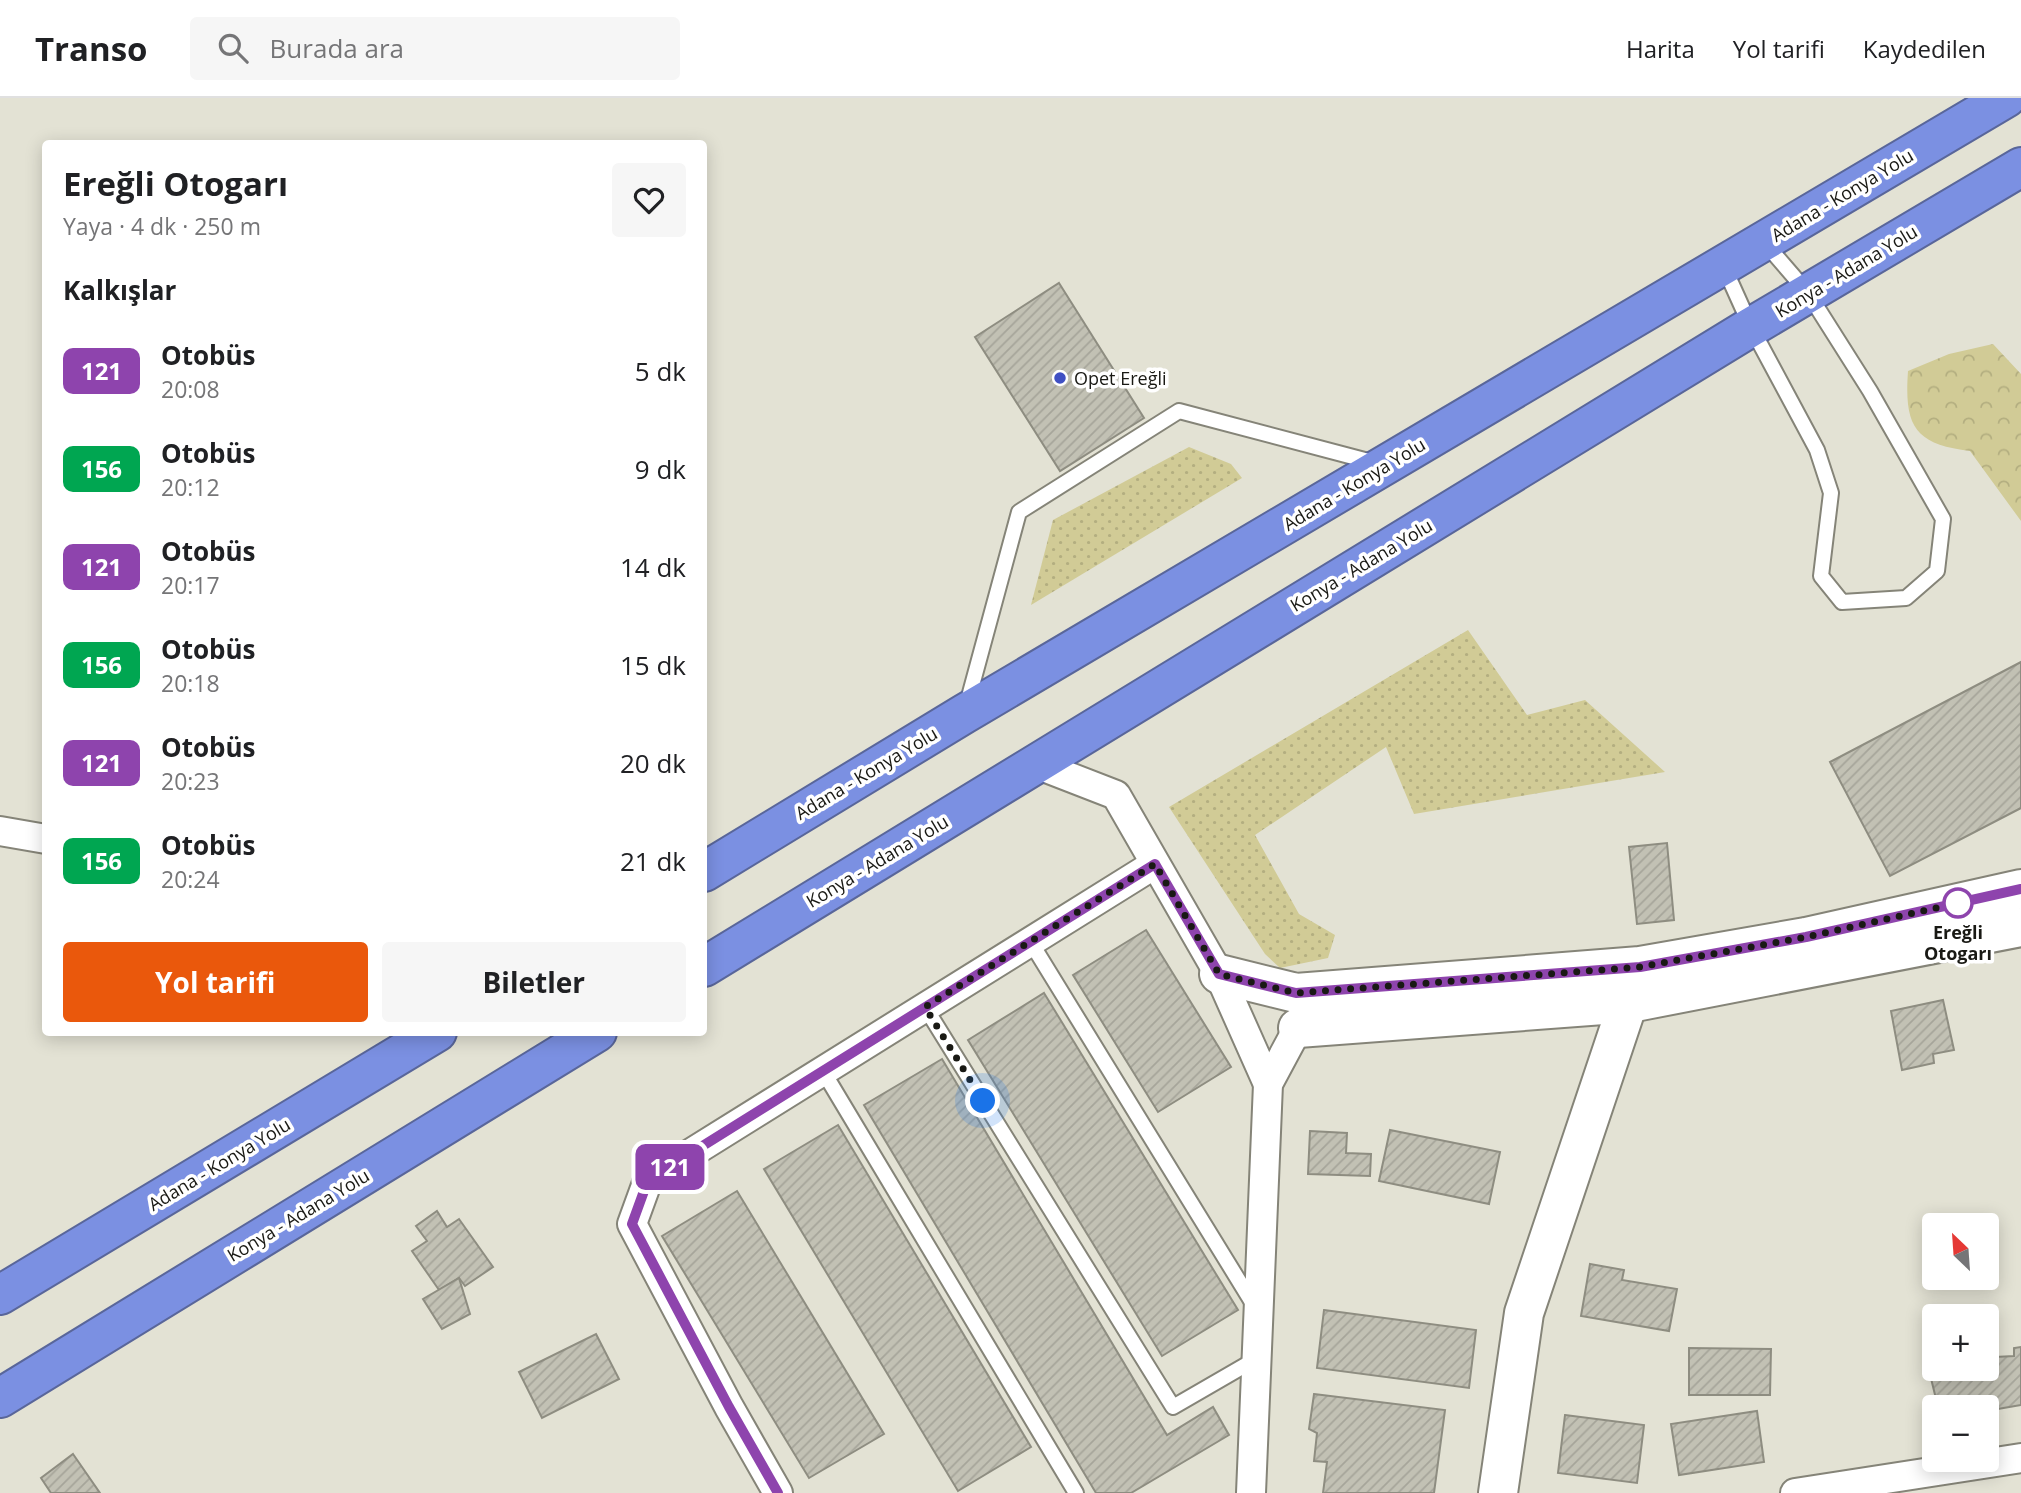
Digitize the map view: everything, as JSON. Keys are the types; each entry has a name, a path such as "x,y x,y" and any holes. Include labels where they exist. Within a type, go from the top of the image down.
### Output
{"highway":[{"name":"Adana - Konya Yolu","path":"707,870 964,714 2006,98"},
{"name":"Konya - Adana Yolu","path":"707,965 1751,327 2021,167"},
{"name":"Adana - Konya Yolu","path":"0,1295 430,1036"},
{"name":"Konya - Adana Yolu","path":"0,1398 590,1036"}],"main road":[{"path":"1219,974 1296,993 1640,967 1806,937 2021,889"},
{"path":"1298,1028 1630,1003 2021,927"},
{"path":"1498,1493 1524,1313 1640,967"}],"street":[{"path":"1036,764 1116,795 1219,974 1268,1084"},
{"path":"0,831 42,838"},
{"path":"778,1493 632,1224 648,1180 1155,864"},
{"path":"1251,1493 1268,1084 1298,1028"},
{"path":"1795,1493 2021,1458"}],"lane":[{"path":"1723,265 1751,327 1817,450 1831,493 1821,576 1842,602 1906,598 1937,571 1943,519 1870,391 1808,293 1763,242"},
{"path":"964,714 1019,512 1180,411 1385,466"},
{"path":"1030,941 1258,1311"},
{"path":"925,1007 1173,1407 1256,1359"},
{"path":"823,1071 1076,1493"}],"green space":[{"path":"1993,344 2021,374 2021,521 1970,451 1951,448 1925,437 1911,419 1908,406 1908,371 1949,354"},
{"path":"1189,447 1231,464 1242,478 1031,605 1053,520"},
{"path":"1468,630 1527,715 1585,700 1665,772 1414,814 1386,747 1255,835 1299,914 1335,935 1328,958 1280,968 1265,954 1169,807"}],"building":[{"path":"1059,283 1144,418 1060,471 975,337"},
{"path":"2021,662 2021,808 1890,876 1830,762"},
{"path":"1667,843 1674,920 1637,924 1629,847"},
{"path":"1146,930 1231,1067 1158,1112 1073,975"},
{"path":"1044,993 1238,1310 1162,1356 968,1040"},
{"path":"1943,1000 1954,1050 1933,1054 1934,1063 1902,1070 1891,1011"},
{"path":"942,1059 1167,1435 1213,1407 1229,1435 1131,1493 1096,1493 864,1105"},
{"path":"838,1125 1031,1447 958,1491 764,1169"},
{"path":"1390,1130 1500,1152 1489,1204 1379,1181"},
{"path":"1310,1131 1347,1133 1346,1153 1371,1154 1370,1176 1308,1174"},
{"path":"737,1191 884,1434 809,1478 662,1236"},
{"path":"437,1211 447,1227 459,1219 493,1267 465,1286 459,1278 439,1290 412,1251 427,1241 416,1226"},
{"path":"1590,1264 1624,1270 1622,1280 1677,1289 1669,1331 1581,1316"},
{"path":"459,1278 470,1314 442,1329 423,1299"},
{"path":"1324,1310 1476,1330 1469,1388 1317,1368"},
{"path":"596,1334 619,1379 542,1418 519,1372"},
{"path":"2021,1347 2021,1405 1999,1409 1999,1395 1935,1395 1932,1381 1999,1381 1999,1357 2014,1356 2014,1348"},
{"path":"1689,1348 1771,1349 1770,1395 1689,1395"},
{"path":"1314,1394 1445,1410 1434,1493 1323,1493 1327,1462 1314,1461 1317,1433 1309,1429"},
{"path":"1757,1411 1764,1462 1679,1475 1671,1424"},
{"path":"1565,1415 1644,1425 1637,1483 1558,1473"},
{"path":"73,1454 100,1493 51,1493 41,1478"}],"bus line":[{"name":"121","path":"778,1493 632,1224 648,1180 1155,864 1219,974 1296,993 1640,967 1806,937 2021,889"}],"place":[{"name":"Opet Ereğli","path":"1060,378"},
{"name":"Ereğli Otogarı","path":"1958,903"}],"route":[{"path":"983,1101 925,1007 1155,864 1219,974 1296,993 1640,967 1806,937 1967,901 1958,903"}]}
